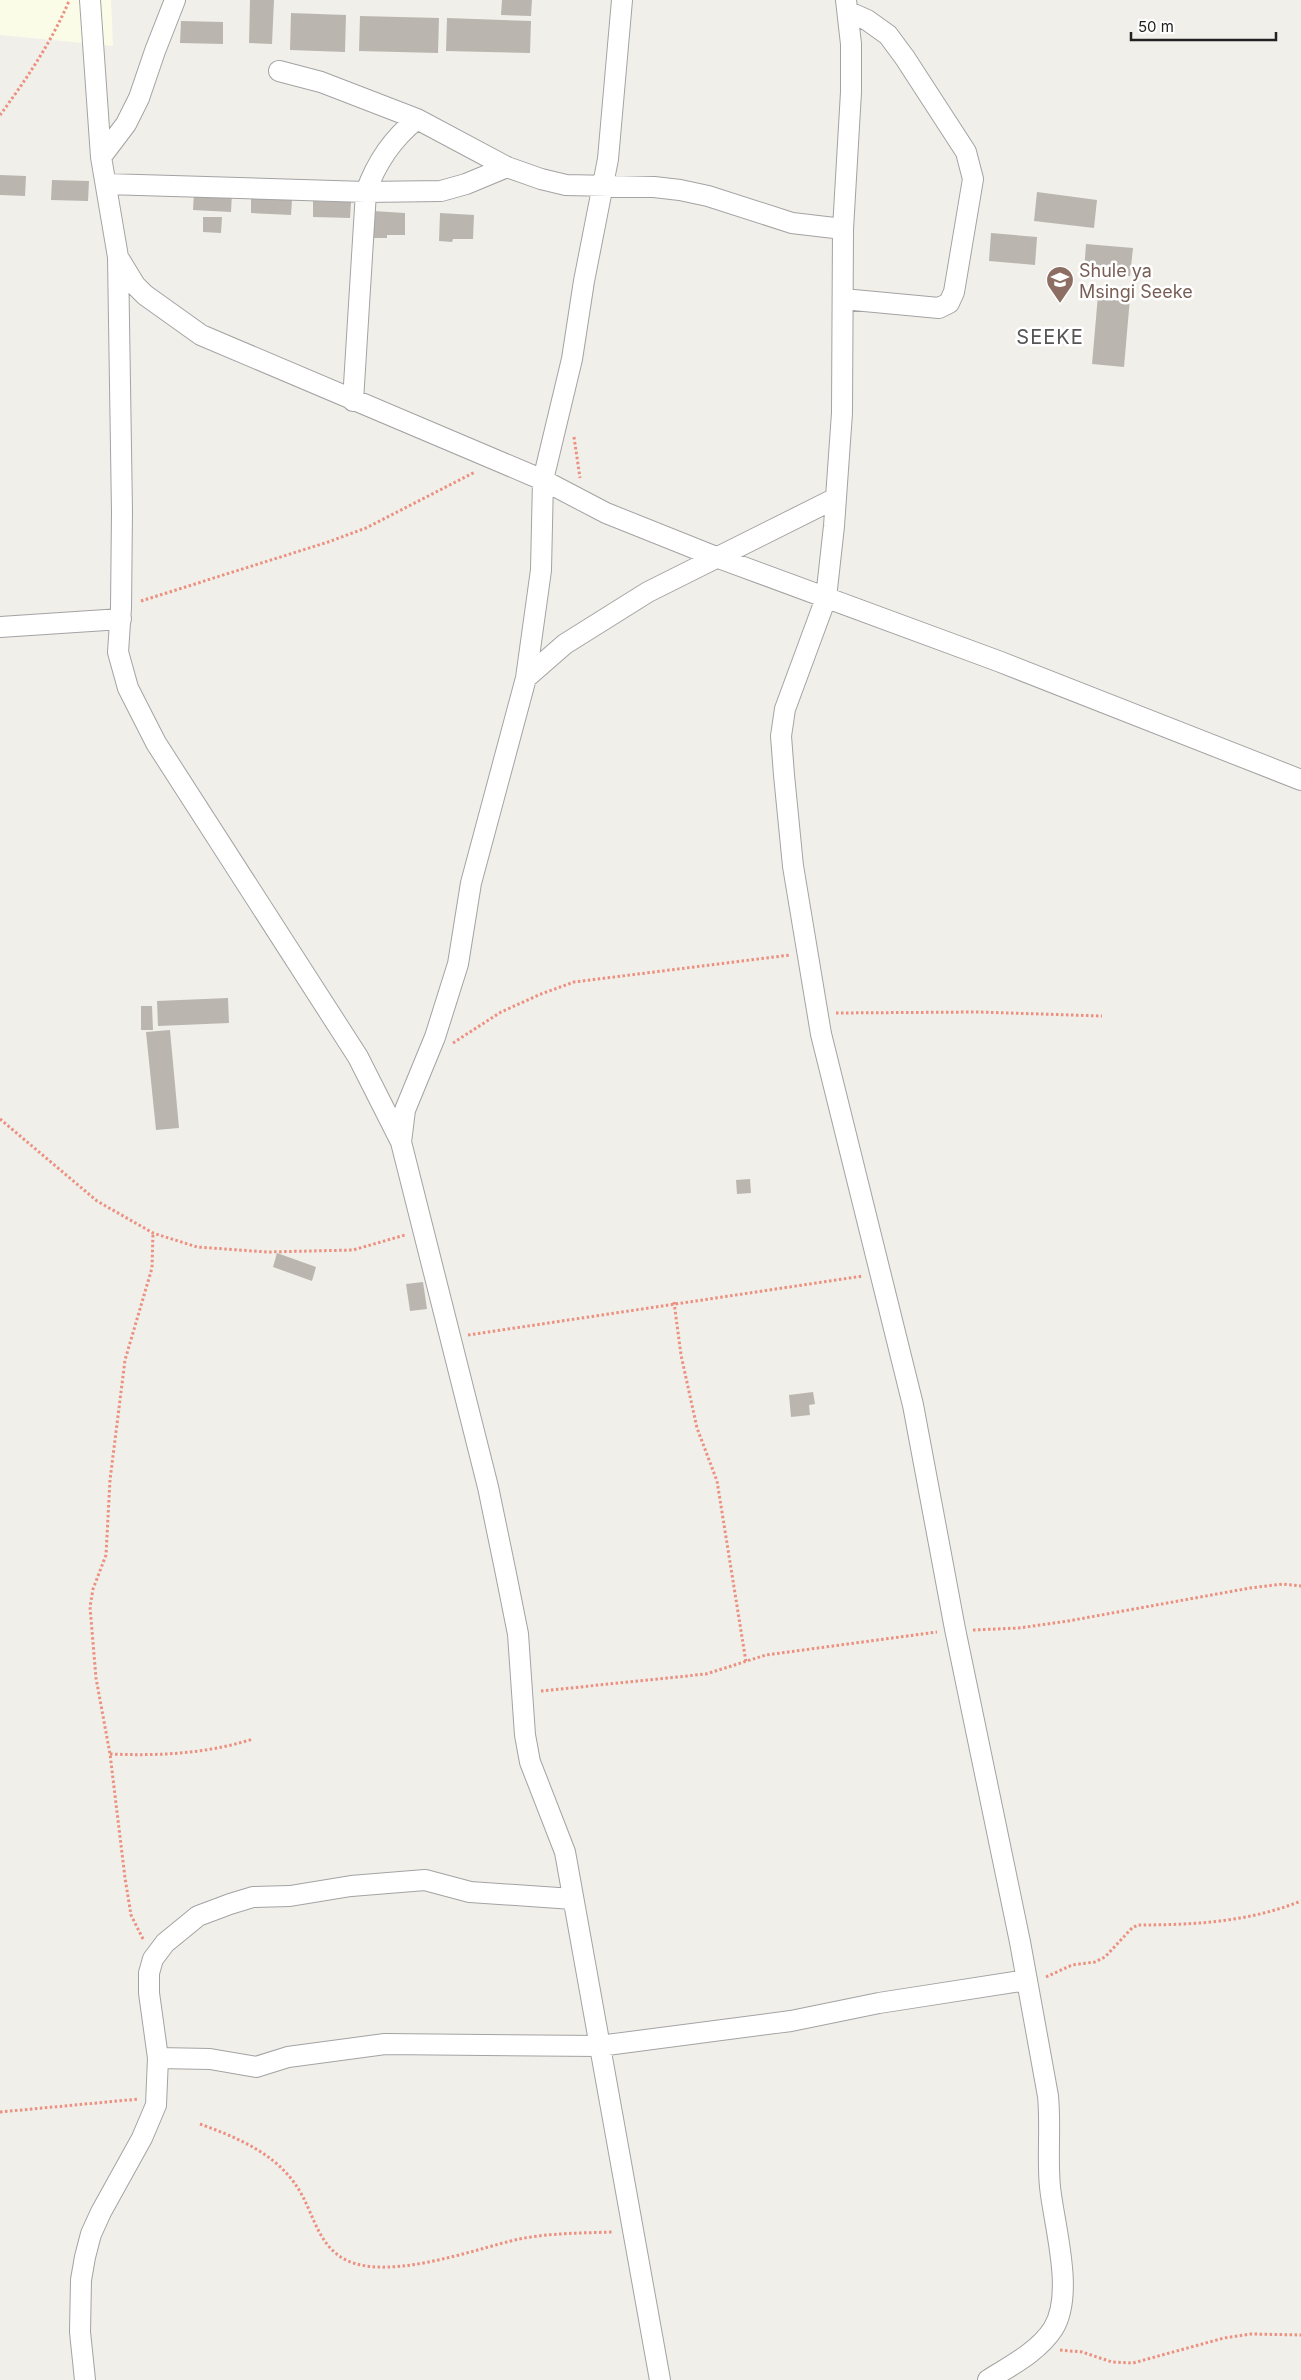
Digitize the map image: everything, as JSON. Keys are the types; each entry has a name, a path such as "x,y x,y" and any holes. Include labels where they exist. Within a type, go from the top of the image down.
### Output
{"street":[{"path":"90,0 101,157 118,257 121,613 118,652 125,680 156,743 358,1056 401,1142 488,1487 518,1634 525,1736 530,1762 565,1852 660,2380"},
{"path":"101,157 126,124 140,98 155,51 175,0"},
{"path":"401,1142 405,1110 446,1005 458,964 471,883 526,678 542,570 543,480 574,350 602,186 612,122 622,0"},
{"path":"847,6 850,92 843,229 842,413 836,498 826,598 795,677 785,709 781,736 793,866 817,1014 879,1274 913,1405 955,1629 1028,1980 1051,2120 1050,2186 1063,2286 1057,2322 1046,2338 1031,2352 988,2380"},
{"path":"843,299 939,308 949,303 954,292 973,179 966,152 905,58 888,35 847,6"},
{"path":"279,71 321,82 416,119 507,167 566,185 654,187 680,190 708,196 792,223 843,229"},
{"path":"353,401 366,192 373,172 387,149 403,130 416,119"},
{"path":"106,184 366,192 441,191 466,184 507,167"},
{"path":"118,257 135,285 145,295 202,335 353,401 543,480 606,513 716,557 998,661 1301,780"},
{"path":"526,678 573,639 648,592 836,498"},
{"path":"0,627 121,613"},
{"path":"85,2380 80,2332 81,2280 85,2257 91,2234 101,2212 153,2116 157,2096 158,2058 149,1993 149,1973 153,1959 165,1943 198,1916 253,1897 290,1896 351,1886 425,1880 470,1892 574,1899"},
{"path":"158,2058 210,2059 256,2067 288,2057 385,2044 599,2046 791,2021 879,2003 1028,1980"}],"path":[{"path":"0,115 19,90 60,22 70,0"},
{"path":"121,613 237,569 328,542 366,528 497,461"},
{"path":"425,1061 501,1012 574,982 807,953"},
{"path":"817,1014 978,1012 1102,1016"},
{"path":"0,1119 97,1201 153,1233 197,1247 267,1252 353,1250 422,1230"},
{"path":"153,1233 152,1268 125,1360 110,1480 106,1555 93,1589 90,1607 96,1678 110,1754 131,1915 153,1959"},
{"path":"450,1338 674,1302 879,1274"},
{"path":"674,1302 681,1355 698,1428 716,1481 746,1662"},
{"path":"522,1693 706,1674 766,1655 955,1629 1019,1628 1250,1588 1282,1584 1301,1586"},
{"path":"110,1754 156,1756 179,1754 204,1751 253,1739"},
{"path":"1032,2003 1041,1980 1072,1965 1095,1962 1105,1957 1132,1928 1138,1926 1186,1925 1219,1921 1256,1914 1301,1901"},
{"path":"0,2112 157,2096"},
{"path":"200,2124 246,2142 285,2171 302,2194 317,2230 328,2245 338,2255 353,2263 377,2267 417,2264 453,2257 518,2240 561,2234 632,2232"},
{"path":"1050,2352 1059,2350 1082,2352 1112,2362 1133,2363 1224,2338 1251,2334 1301,2335"}],"shaded area":[{"path":"0,0 111,0 113,46 0,35"}],"building":[{"path":"250,0 274,0 272,44 249,43"},
{"path":"502,0 532,0 531,16 501,15"},
{"path":"291,13 346,15 345,52 290,50"},
{"path":"360,16 439,18 438,53 359,51"},
{"path":"447,18 531,21 530,53 446,51"},
{"path":"181,21 223,22 223,44 180,43"},
{"path":"0,175 26,176 25,196 0,195"},
{"path":"52,180 89,181 88,201 51,200"},
{"path":"194,192 232,193 231,212 193,210"},
{"path":"1037,192 1097,200 1094,228 1034,221"},
{"path":"251,198 292,200 291,215 251,213"},
{"path":"313,201 351,202 350,218 313,217"},
{"path":"373,211 405,213 405,235 387,235 387,238 372,238"},
{"path":"440,213 474,215 473,239 453,239 452,242 439,241"},
{"path":"203,217 222,217 221,233 203,232"},
{"path":"991,233 1037,237 1035,265 989,261"},
{"path":"1086,244 1133,248 1130,276 1084,272"},
{"path":"1098,295 1130,298 1124,367 1092,364"},
{"path":"228,998 229,1023 158,1026 157,1001"},
{"path":"141,1006 152,1006 153,1030 141,1030"},
{"path":"170,1030 179,1128 156,1130 146,1032"},
{"path":"750,1179 751,1193 737,1194 736,1180"},
{"path":"277,1253 316,1267 312,1281 273,1267"},
{"path":"423,1282 427,1309 410,1311 406,1284"},
{"path":"813,1392 815,1404 809,1405 810,1415 791,1417 789,1395"}],"place":[{"name":"Shule ya Msingi Seeke","path":"1060,304"}],"district":[{"name":"SEEKE","path":"1050,337"}]}
